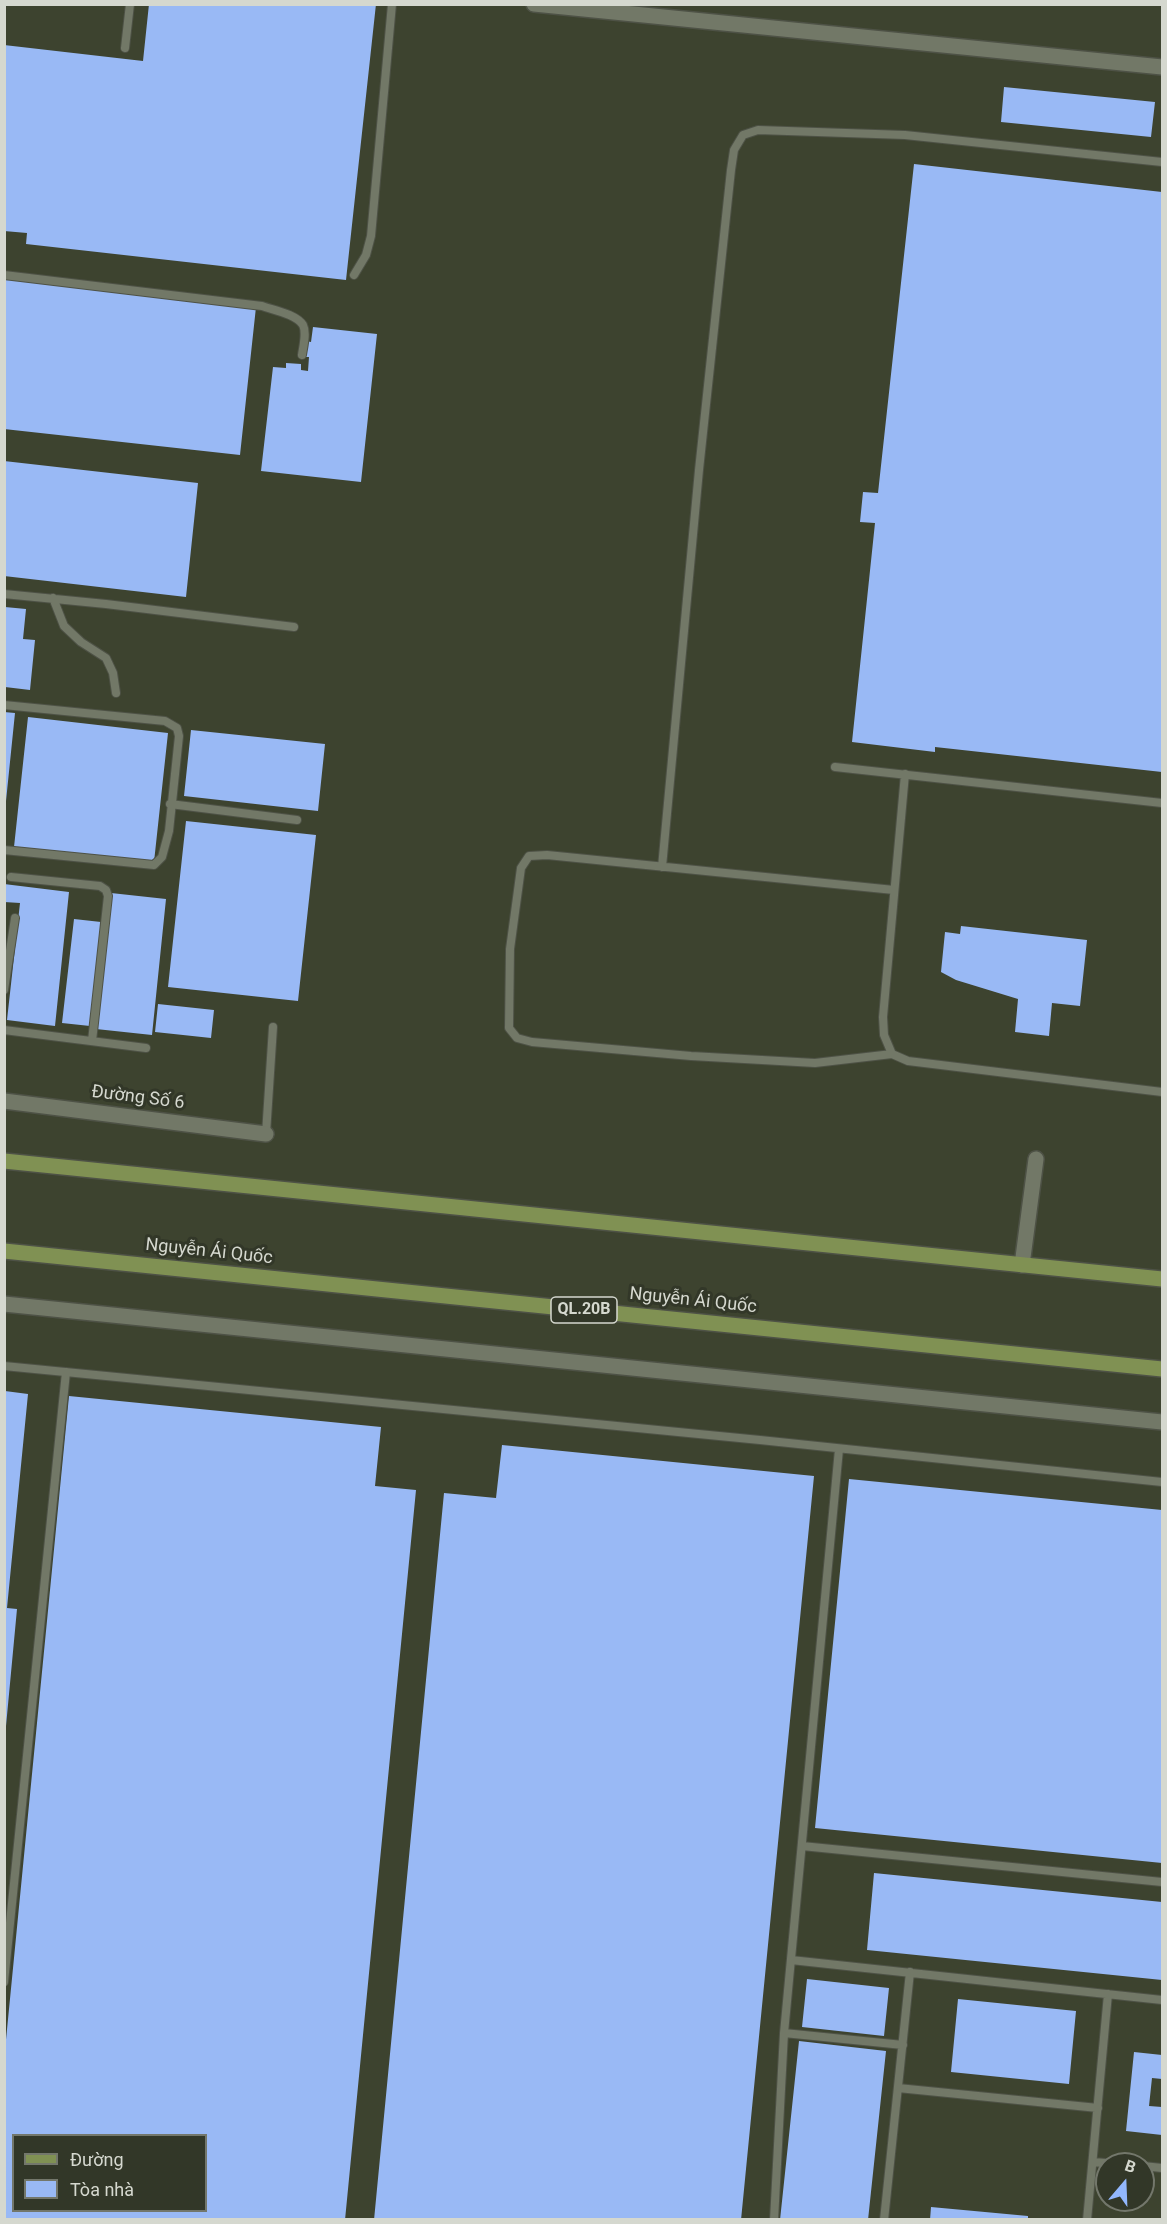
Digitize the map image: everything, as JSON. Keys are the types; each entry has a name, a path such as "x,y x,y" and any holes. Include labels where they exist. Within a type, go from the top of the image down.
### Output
{"main road":[{"path":"4,1161 1162,1279"},
{"name":"Nguyễn Ái Quốc","path":"4,1251 1162,1369"}],"street":[{"path":"534,4 1162,67"},
{"name":"Đường Số 6","path":"4,1101 266,1134"},
{"path":"1022,1265 1036,1159"},
{"path":"4,1304 1162,1422"}],"lane":[{"path":"125,48 130,4"},
{"path":"354,275 366,255 371,236 393,4"},
{"path":"662,867 699,470 730,182 734,150 742,135 758,130 905,135 1162,162"},
{"path":"4,275 262,306 296,319 302,325 304,333 302,356"},
{"path":"4,594 294,627"},
{"path":"53,598 64,626 81,642 106,658 113,673 116,693"},
{"path":"4,705 165,721 177,728 179,736 170,804 169,831 162,857 154,865 4,850"},
{"path":"835,767 1162,803"},
{"path":"892,1054 884,1035 883,1017 905,774"},
{"path":"170,804 297,820"},
{"path":"894,890 546,855 529,856 521,868 510,949 509,1028 517,1038 532,1042 691,1056 815,1063 892,1054 908,1061 1162,1092"},
{"path":"11,877 100,886 106,890 108,896 92,1041"},
{"path":"4,990 15,918"},
{"path":"266,1134 273,1027"},
{"path":"4,1030 146,1048"},
{"path":"4,1366 1162,1482"},
{"path":"4,1982 66,1372"},
{"path":"774,2220 784,2033 838,1449"},
{"path":"802,1846 1162,1882"},
{"path":"791,1960 1162,2000"},
{"path":"884,2220 910,1972"},
{"path":"1087,2220 1108,1994"},
{"path":"784,2033 903,2045"},
{"path":"898,2088 1098,2108"}],"shaded area":[{"path":"5,5 1162,5 1162,2219 5,2220"}],"building":[{"path":"149,4 376,4 346,280 26,244 27,233 4,231 4,45 143,61"},
{"path":"1004,87 1155,102 1151,137 1001,122"},
{"path":"914,164 1162,192 1162,772 935,747 935,752 852,742 875,523 860,522 863,492 878,493"},
{"path":"4,279 256,307 240,455 4,429"},
{"path":"313,327 377,334 361,482 261,471 273,367 286,368 286,363 301,364 301,370 308,371 309,357 304,357 306,341 311,342"},
{"path":"4,461 198,483 186,597 4,576"},
{"path":"5,607 26,609 23,639 35,640 30,690 5,687"},
{"path":"4,712 15,713 6,801 4,801"},
{"path":"28,717 168,733 154,862 14,847"},
{"path":"191,730 325,744 318,811 184,796"},
{"path":"186,821 316,835 298,1001 168,987"},
{"path":"4,884 69,892 55,1026 7,1020 20,903 4,902"},
{"path":"111,893 166,899 152,1035 96,1029"},
{"path":"74,919 101,922 90,1026 62,1023"},
{"path":"961,926 1087,940 1080,1006 1052,1003 1049,1036 1015,1032 1018,999 956,980 941,972 945,932 960,934"},
{"path":"158,1004 214,1010 211,1038 155,1032"},
{"path":"5,1391 28,1394 7,1608 17,1609 6,1726 5,1726"},
{"path":"69,1396 381,1427 375,1486 416,1490 345,2220 4,2220 4,2060"},
{"path":"502,1445 814,1476 741,2220 374,2220 444,1493 496,1498"},
{"path":"849,1479 1162,1510 1162,1863 815,1828"},
{"path":"874,1873 1162,1902 1162,1980 867,1950"},
{"path":"807,1979 889,1988 884,2036 802,2027"},
{"path":"958,1999 1076,2011 1069,2084 951,2072"},
{"path":"799,2041 886,2051 868,2220 780,2220"},
{"path":"1134,2052 1162,2055 1162,2079 1152,2078 1149,2106 1162,2107 1162,2135 1126,2131"},
{"path":"931,2207 1028,2216 1028,2220 930,2220"}]}
